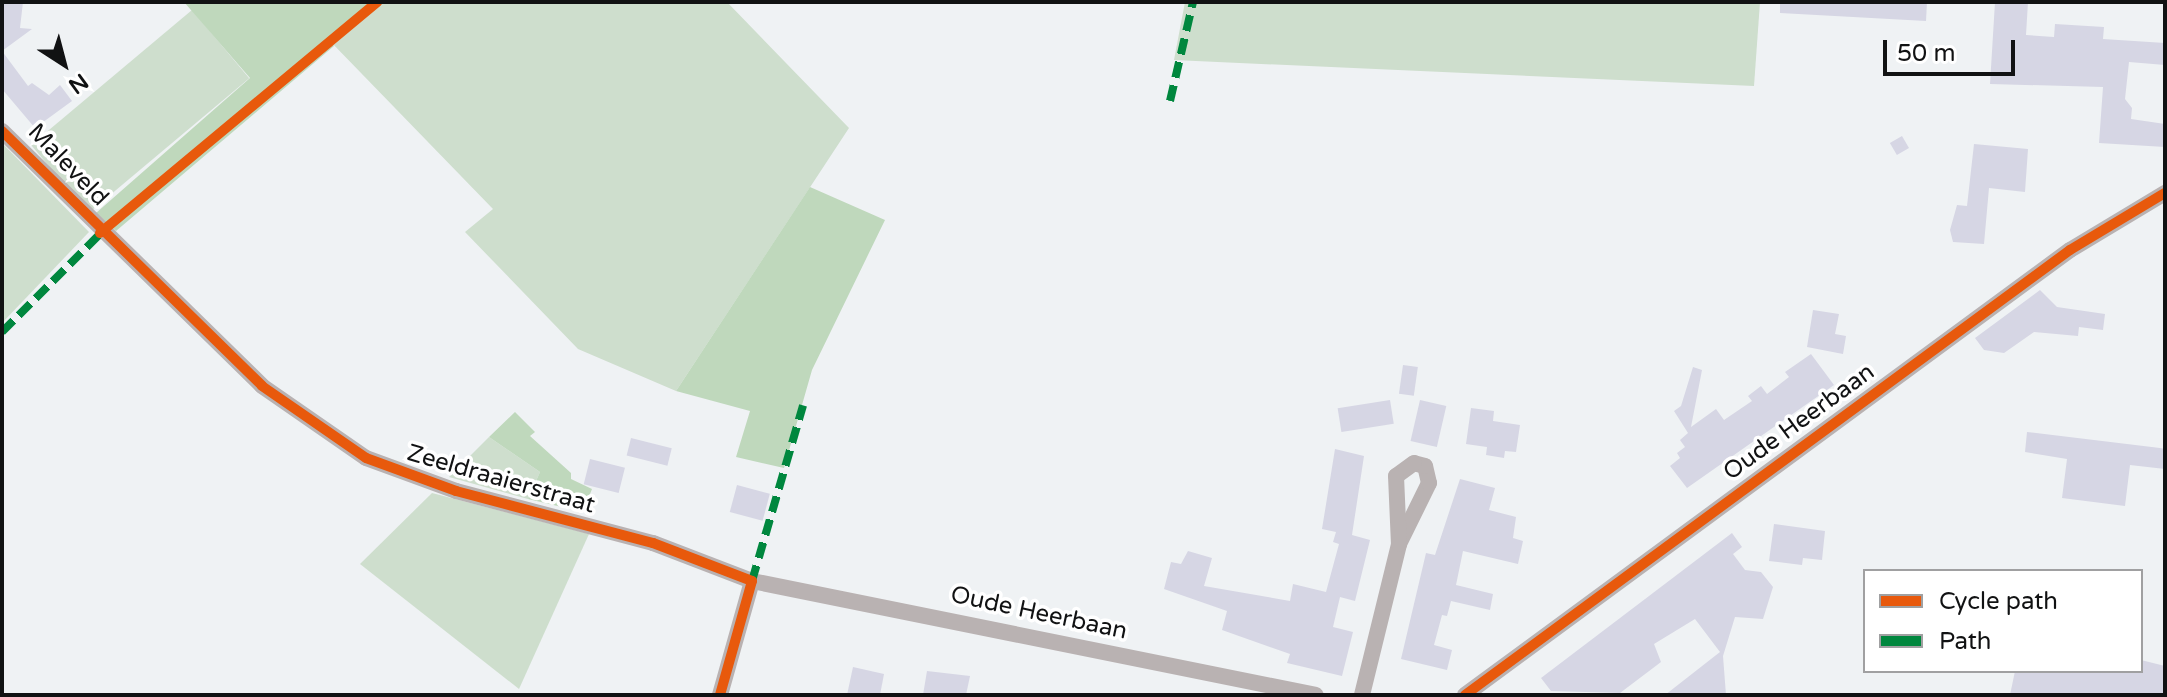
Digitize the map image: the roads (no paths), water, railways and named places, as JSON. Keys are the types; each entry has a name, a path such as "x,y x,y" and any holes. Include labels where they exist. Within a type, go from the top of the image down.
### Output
{"street":[{"name":"Maleveld","path":"2,131 100,233"},
{"name":"Oude Heerbaan","path":"1465,695 2070,250 2165,193"},
{"name":"Zeeldraaierstraat","path":"100,233 262,386 366,458 456,491 653,543 752,581"},
{"path":"1362,695 1399,544"},
{"name":"Oude Heerbaan","path":"752,581 1316,695"},
{"path":"720,695 752,581"}]}
